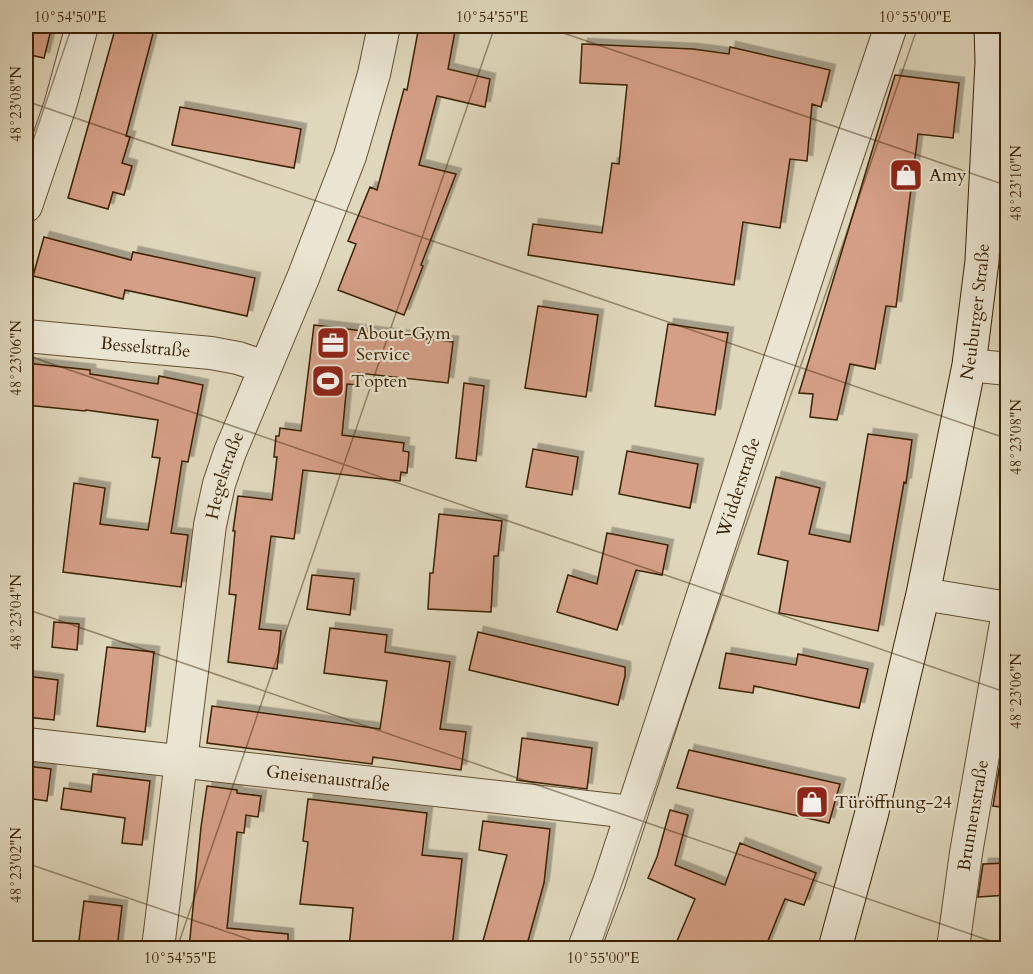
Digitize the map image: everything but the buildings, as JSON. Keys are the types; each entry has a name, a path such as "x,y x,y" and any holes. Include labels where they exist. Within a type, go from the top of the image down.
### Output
{"street":[{"path":"26,206 60,106 82,26"},
{"name":"Hegelstraße","path":"158,948 210,525 219,484 350,156 374,74 384,26"},
{"name":"Widderstraße","path":"584,948 609,882 891,26"},
{"name":"Neuburger Straße","path":"835,948 871,816 923,594 969,365 984,227 992,26"},
{"name":"Besselstraße","path":"26,336 211,353 238,358 265,367"},
{"path":"969,365 1008,369"},
{"path":"923,594 1008,610"},
{"name":"Brunnenstraße","path":"953,948 966,853 1008,610"},
{"name":"Gneisenaustraße","path":"26,744 631,812"}],"place":[{"name":"Amy","path":"906,175"},
{"name":"About-Gym Service","path":"333,343"},
{"name":"Topten","path":"328,381"},
{"name":"Türöffnung-24","path":"812,802"}]}
